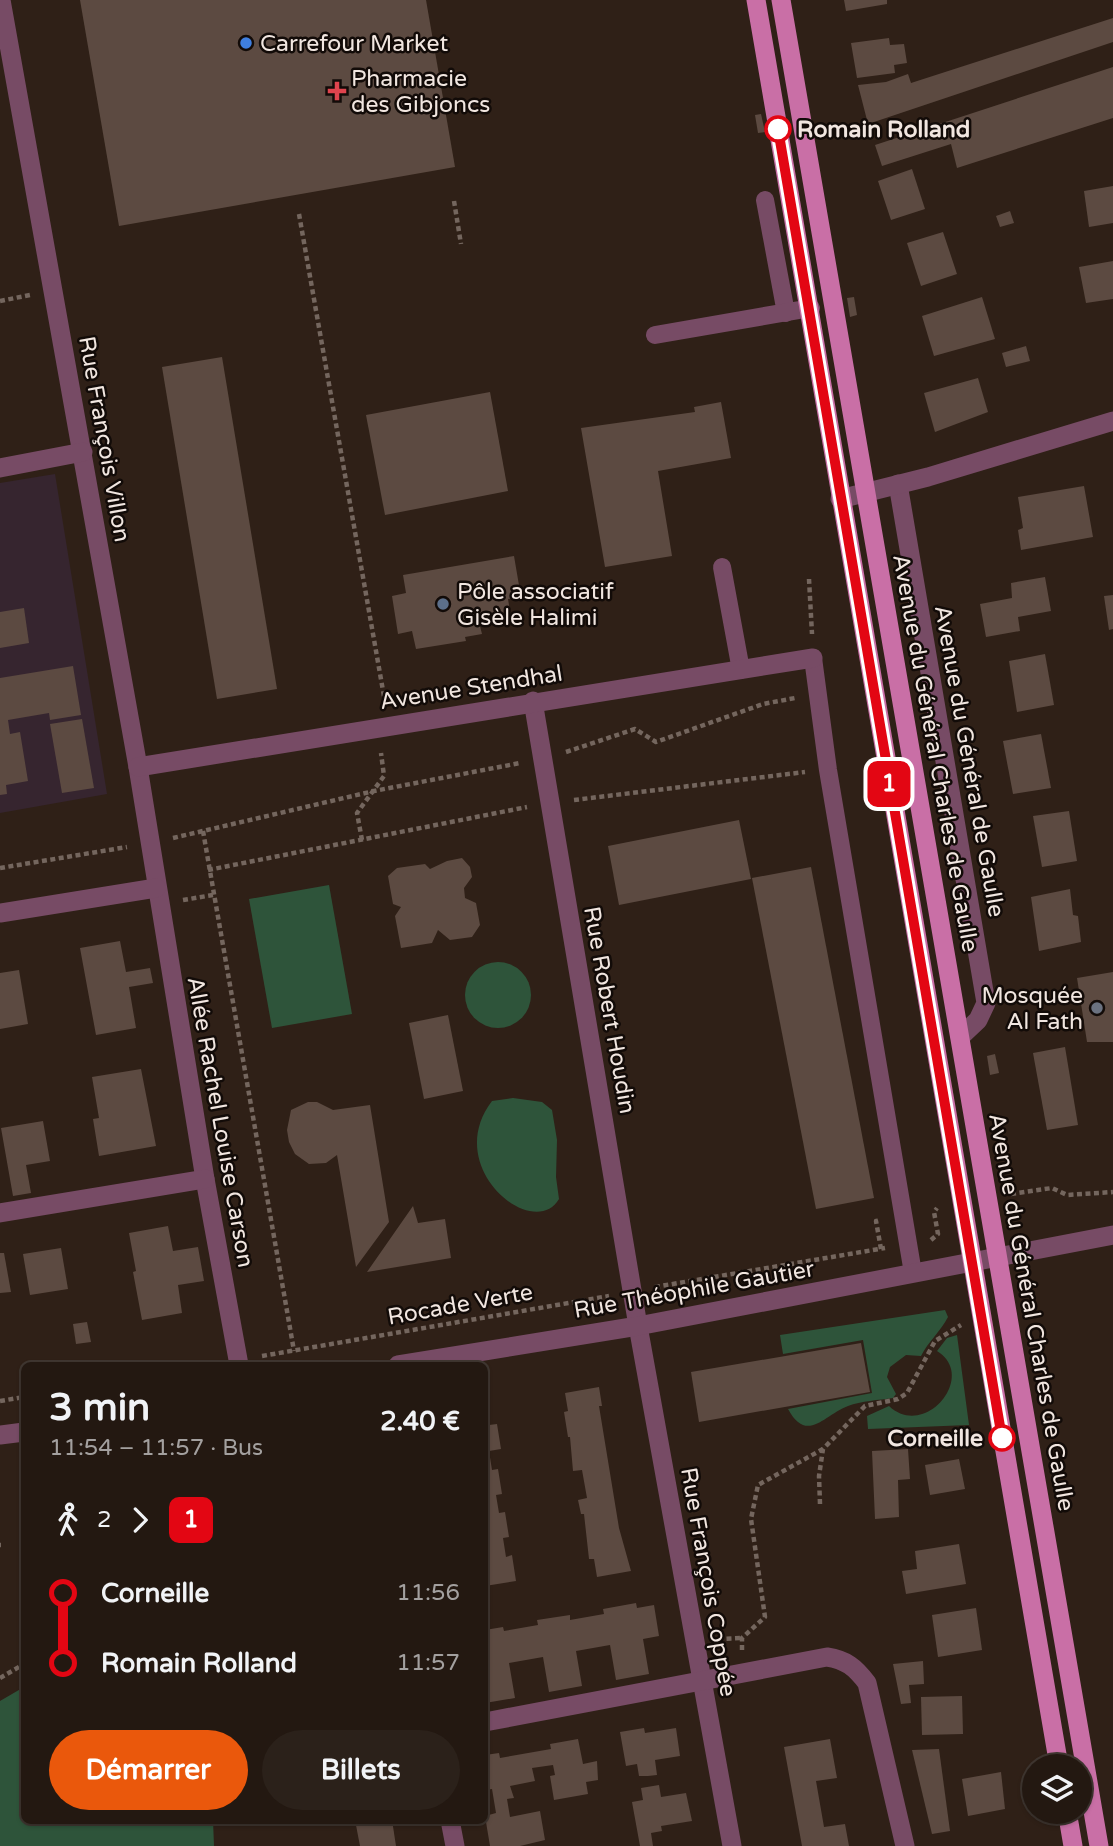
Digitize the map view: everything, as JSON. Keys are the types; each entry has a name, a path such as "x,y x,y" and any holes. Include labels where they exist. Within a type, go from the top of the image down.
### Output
{"main road":[{"path":"756,0 811,308 840,499 1057,1754"},
{"name":"Avenue du Général Charles de Gaulle","path":"781,0 1099,1846"},
{"path":"1069,1824 1073,1846"}],"street":[{"name":"Rue François Villon","path":"1,0 10,113 83,452 138,767 156,888"},
{"path":"840,499 898,485 1113,421"},
{"path":"0,468 83,452"},
{"name":"Avenue du Général de Gaulle","path":"898,485 986,1003 978,1020 960,1037"},
{"name":"Avenue Stendhal","path":"138,767 533,701 813,658"},
{"name":"Rue Robert Houdin","path":"533,701 638,1326"},
{"path":"0,913 156,888"},
{"name":"Allée Rachel Louise Carson","path":"156,888 205,1179 239,1362"},
{"path":"0,1213 205,1179"},
{"name":"Rue Théophile Gautier","path":"416,1362 638,1326 1113,1236"},
{"name":"Rue François Coppée","path":"638,1326 732,1846"},
{"path":"0,1435 21,1432"},
{"path":"488,1721 827,1657 845,1660 857,1670 866,1683 905,1846"},
{"path":"451,1824 455,1846"}],"lane":[{"path":"765,200 786,313"},
{"path":"655,335 811,308"},
{"path":"722,567 741,670"},
{"path":"813,658 828,770 913,1273"}],"path":[{"path":"454,201 461,244"},
{"path":"299,215 387,696 381,727 384,776 357,813 362,840"},
{"path":"809,579 813,658"},
{"path":"203,831 208,870 551,803 828,770"},
{"path":"0,868 150,843"},
{"name":"Rocade Verte","path":"208,870 294,1351 881,1249"},
{"path":"1000,1195 1052,1188 1067,1195 1113,1192"},
{"path":"744,1672 742,1638 765,1617 751,1519 758,1485 823,1449 865,1406 898,1399 907,1393 935,1341 956,1326 972,1323"},
{"path":"0,1401 21,1398"},
{"path":"820,1504 819,1476 823,1449"},
{"path":"0,1678 21,1666"}],"shaded area":[{"path":"55,474 107,794 0,813 0,483"}],"green space":[{"path":"329,885 352,1014 272,1028 249,899"},
{"path":"498,962 511,965 521,972 528,982 531,995 528,1008 521,1018 511,1025 498,1028 485,1025 475,1018 468,1008 465,995 468,982 475,972 485,965"},
{"path":"513,1098 542,1102 552,1110 557,1140 556,1177 559,1199 547,1210 531,1211 513,1205 497,1191 484,1173 477,1151 479,1126 492,1101"},
{"path":"945,1310 948,1317 921,1356 906,1355 890,1367 887,1377 896,1394 893,1398 853,1404 809,1426 802,1425 788,1409 872,1393 863,1340 783,1354 780,1335"},
{"path":"957,1335 969,1425 868,1429 867,1416 889,1406 903,1414 917,1415 931,1410 942,1401 952,1375 948,1362 937,1351 947,1338"},
{"path":"21,1689 21,1824 213,1824 214,1846 0,1846 0,1701"}],"building":[{"path":"80,0 426,0 455,167 119,226"},
{"path":"844,0 887,0 887,4 846,11"},
{"path":"1113,18 1113,42 868,124 858,85 886,82 908,74 911,83"},
{"path":"889,38 890,45 904,44 907,63 894,65 895,73 857,78 851,43"},
{"path":"1113,67 1113,118 957,168 951,144 882,166 875,145"},
{"path":"761,114 765,132 758,133 755,115"},
{"path":"912,169 925,209 891,220 878,181"},
{"path":"1113,186 1113,223 1089,227 1084,191"},
{"path":"1010,211 1014,223 1000,227 996,216"},
{"path":"943,232 957,274 921,286 907,243"},
{"path":"1113,261 1113,299 1086,303 1079,267"},
{"path":"854,297 857,315 850,317 847,298"},
{"path":"982,297 995,339 934,356 922,316"},
{"path":"1026,346 1030,361 1006,367 1002,353"},
{"path":"222,357 277,689 217,699 162,367"},
{"path":"978,378 988,412 935,432 924,393"},
{"path":"490,392 508,491 385,515 366,415"},
{"path":"721,402 731,458 658,471 672,556 605,567 581,428 695,412 694,407"},
{"path":"1084,486 1093,537 1021,550 1018,530 1023,528 1018,497"},
{"name":"Pôle associatif Gisèle Halimi","path":"514,556 521,597 508,599 511,617 479,622 482,634 465,637 466,641 416,649 412,631 398,634 392,596 406,593 403,575"},
{"path":"1045,577 1051,611 1018,617 1020,631 986,637 980,604 1012,598 1011,583"},
{"path":"1113,595 1113,629 1109,630 1104,596"},
{"path":"24,608 29,643 0,648 0,612"},
{"path":"1045,654 1054,705 1017,712 1009,661"},
{"path":"73,666 81,715 50,720 49,713 8,720 10,734 20,732 28,781 6,785 7,794 0,795 0,678"},
{"path":"82,719 94,788 62,793 50,724"},
{"path":"1041,734 1051,788 1013,794 1003,741"},
{"path":"1069,811 1077,861 1042,867 1033,816"},
{"path":"739,820 751,879 619,905 608,846"},
{"path":"462,858 470,867 472,877 464,888 465,898 476,903 480,925 472,937 450,940 438,930 432,943 401,948 395,916 401,907 393,904 388,876 397,868 425,864 430,869"},
{"path":"811,867 874,1198 816,1209 752,878"},
{"path":"1070,889 1073,915 1078,916 1081,942 1039,951 1031,897"},
{"path":"120,941 126,972 150,968 153,983 129,987 136,1028 96,1035 80,948"},
{"path":"19,970 28,1024 0,1029 0,973"},
{"name":"Mosquée Al Fath","path":"1113,972 1113,1042 1087,1042 1077,978"},
{"path":"448,1015 463,1091 424,1099 409,1023"},
{"path":"1065,1047 1078,1125 1047,1130 1033,1053"},
{"path":"995,1054 999,1073 990,1075 987,1056"},
{"path":"141,1069 156,1146 99,1156 93,1119 99,1118 92,1077"},
{"path":"308,1102 317,1102 333,1110 370,1105 389,1222 356,1267 337,1155 326,1163 309,1164 295,1154 289,1142 287,1130 291,1110"},
{"path":"43,1121 50,1161 26,1165 31,1193 13,1196 1,1128"},
{"path":"413,1206 418,1223 445,1219 451,1258 367,1272"},
{"path":"168,1226 173,1251 198,1247 204,1281 178,1285 182,1313 142,1320 129,1233"},
{"path":"61,1248 68,1289 30,1295 23,1254"},
{"path":"0,1253 4,1253 11,1292 0,1293"},
{"path":"87,1322 91,1342 76,1344 73,1324"},
{"path":"861,1343 870,1392 699,1422 691,1372"},
{"path":"599,1387 602,1406 599,1406 619,1528 631,1571 597,1577 594,1559 589,1559 584,1514 581,1514 578,1500 587,1498 582,1470 573,1471 570,1437 564,1412 568,1411 565,1393"},
{"path":"488,1421 489,1425 497,1424 501,1449 489,1451 492,1470 498,1469 502,1494 496,1495 499,1513 505,1512 509,1537 503,1538 506,1557 512,1555 516,1581 488,1586"},
{"path":"908,1449 910,1479 898,1480 899,1517 875,1519 872,1451"},
{"path":"959,1459 965,1489 930,1495 925,1465"},
{"path":"959,1544 966,1584 906,1594 902,1571 917,1569 915,1551"},
{"path":"636,1603 637,1608 654,1605 659,1636 643,1639 649,1674 616,1680 610,1645 576,1651 582,1686 549,1692 543,1657 509,1663 515,1698 488,1702 488,1630 503,1627 504,1631 538,1625 537,1620 570,1615 570,1620 604,1614 603,1609"},
{"path":"976,1608 982,1650 938,1657 932,1615"},
{"path":"923,1661 924,1684 909,1685 911,1703 901,1704 893,1664"},
{"path":"962,1696 963,1734 922,1735 921,1697"},
{"path":"644,1728 645,1733 676,1728 680,1756 655,1760 657,1775 639,1776 637,1764 626,1766 620,1732"},
{"path":"578,1739 583,1764 597,1761 598,1780 586,1782 588,1794 554,1800 550,1776 555,1775 553,1765 532,1768 535,1781 510,1786 514,1798 507,1799 510,1817 540,1811 545,1840 520,1846 490,1846 486,1824 488,1815 496,1813 492,1789 488,1790 488,1755 499,1753 500,1758 551,1749 550,1744"},
{"path":"830,1739 837,1778 816,1781 824,1827 845,1824 849,1846 802,1846 784,1747"},
{"path":"939,1749 950,1831 932,1834 912,1750"},
{"path":"1001,1772 1005,1809 968,1816 962,1779"},
{"path":"659,1785 661,1797 686,1793 692,1821 661,1826 662,1831 651,1833 653,1846 640,1846 632,1802 643,1800 641,1788"},
{"path":"356,1824 393,1824 396,1846 360,1846"}],"bus line":[{"name":"1","path":"778,129 811,308 831,450 961,1188 1002,1438"}],"place":[{"name":"Carrefour Market","path":"246,43"},
{"name":"Pharmacie des Gibjoncs","path":"337,91"},
{"name":"Romain Rolland","path":"778,129"},
{"name":"Pôle associatif Gisèle Halimi","path":"443,604"},
{"name":"Mosquée Al Fath","path":"1097,1008"},
{"name":"Corneille","path":"1002,1438"}]}
